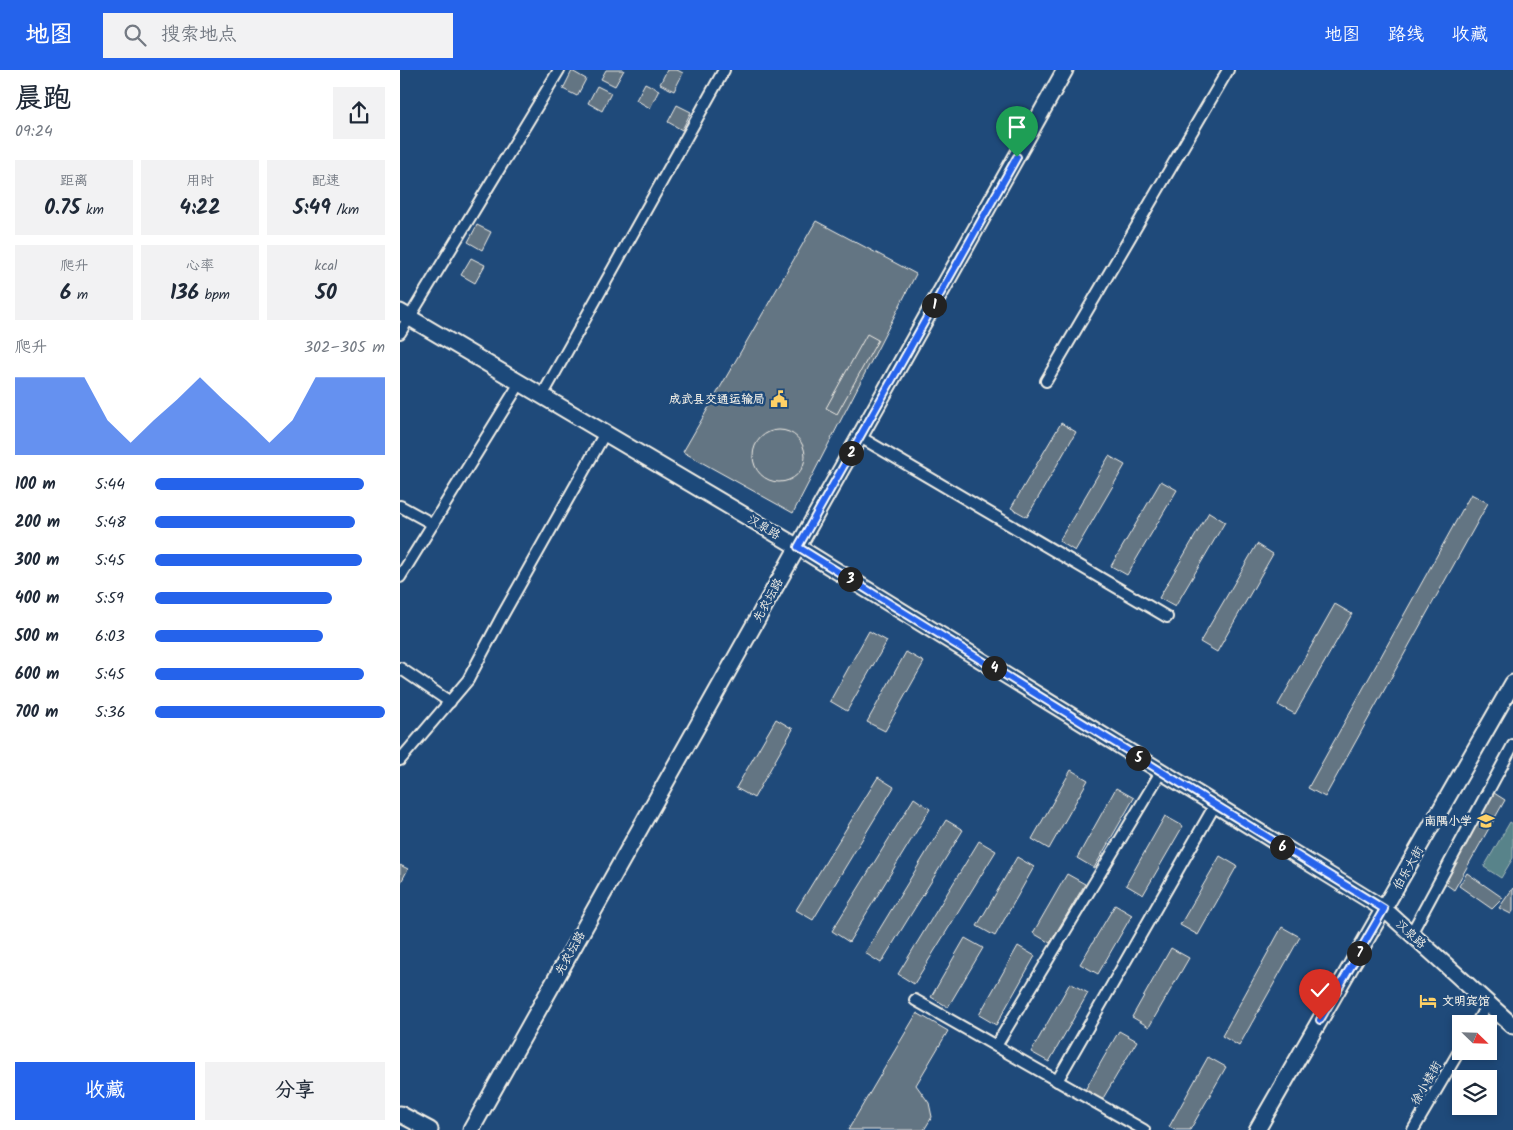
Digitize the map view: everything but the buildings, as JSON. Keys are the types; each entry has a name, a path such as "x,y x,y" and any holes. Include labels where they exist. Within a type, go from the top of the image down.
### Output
{"street":[{"path":"400,333 405,315 559,70"},
{"path":"542,396 724,70"},
{"name":"先农坛路","path":"471,1130 1065,70"},
{"path":"1046,381 1228,70"},
{"name":"汉泉路","path":"405,315 798,547 1384,909 1488,1003 1512,1022"},
{"path":"400,577 520,383"},
{"path":"400,760 468,680 605,433"},
{"path":"860,438 1167,617"},
{"path":"400,506 433,524"},
{"path":"400,668 450,702"},
{"name":"伯乐大街","path":"1257,1130 1513,684"},
{"path":"1411,934 1510,757 1513,745"},
{"path":"996,1046 1161,772"},
{"path":"1057,1081 1215,805"},
{"path":"915,1000 1144,1130"},
{"path":"1481,1015 1488,1003"},
{"name":"徐小楼街","path":"1413,1130 1454,1060"},
{"path":"400,1114 430,1130"}],"green space":[{"path":"1510,822 1513,824 1513,858 1501,878 1484,867"}],"place":[{"name":"成武县交通运输局","path":"779,399"},
{"name":"南隅小学","path":"1486,821"},
{"name":"文明宾馆","path":"1428,1001"}],"route":[{"path":"1017,157 798,547 1384,909 1320,1020"}]}
